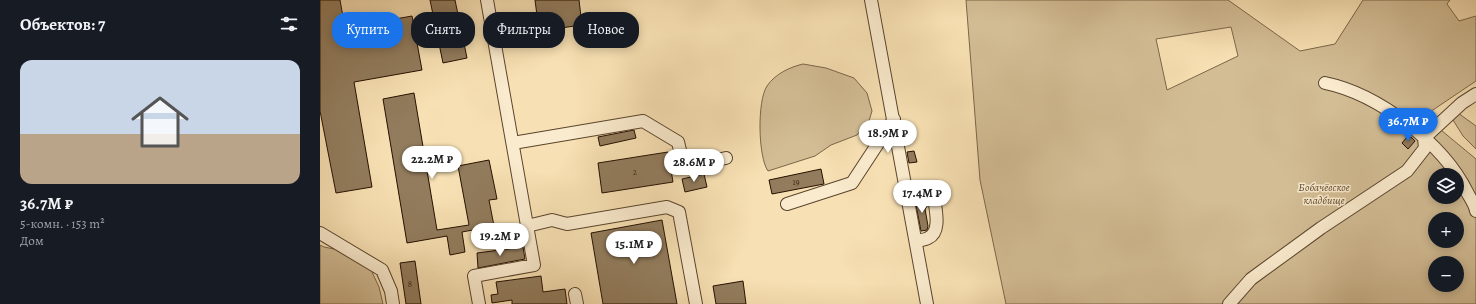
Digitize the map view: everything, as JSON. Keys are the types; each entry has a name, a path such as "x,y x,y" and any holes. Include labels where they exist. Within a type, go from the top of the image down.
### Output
{"street":[{"path":"479,304 474,276 534,265 488,0"},
{"path":"871,0 927,304"},
{"path":"1325,83 1344,87 1368,99 1403,121 1424,138 1436,149 1461,180 1476,211"},
{"path":"1424,138 1462,103 1476,94"},
{"path":"788,204 852,183 894,119"},
{"path":"513,143 643,121 678,142 684,167 726,158"},
{"path":"1229,304 1251,279 1321,228 1407,171 1425,148 1424,138"},
{"path":"907,194 922,191 934,197 936,225 934,233 929,238 916,241"},
{"path":"528,226 552,220 568,224 667,207 679,212 696,304"},
{"path":"320,233 382,270 391,291 393,304"}],"green space":[{"name":"Бобачёвское кладбище","path":"966,0 1228,0 1300,51 1335,44 1363,0 1450,0 1447,4 1459,21 1476,16 1476,81 1424,116 1476,159 1476,304 1006,304 980,180","holes":["1231,27 1238,56 1167,90 1156,39"]},
{"path":"803,64 826,68 854,78 867,93 872,111 869,121 857,135 831,145 815,156 768,171 762,154 760,129 760,116 764,93 770,82 778,75 788,69"},
{"path":"1458,113 1476,126 1476,149 1463,136 1453,120"},
{"path":"320,245 344,251 371,270 379,287 383,304 320,304"}],"building":[{"path":"320,0 340,0 342,12 332,12 332,48 403,48 403,18 411,16 411,48 418,48 422,70 354,82 372,187 336,193 320,111"},
{"path":"430,0 455,0 457,12 432,12"},
{"path":"535,0 579,0 580,12 573,12 573,26 565,27 565,12 537,12"},
{"path":"440,48 465,48 467,58 443,63"},
{"path":"414,93 437,230 469,225 458,166 489,160 497,199 489,200 494,226 462,232 465,252 450,255 447,236 407,243 383,99"},
{"path":"634,130 636,138 600,146 598,137"},
{"path":"1407,137 1411,137 1415,141 1408,149 1402,143"},
{"path":"914,151 917,162 909,163 907,152"},
{"path":"668,152 673,182 602,193 598,163"},
{"path":"821,169 824,184 772,194 769,180"},
{"path":"704,174 707,187 685,192 682,179"},
{"path":"921,199 927,202 928,205 925,209 928,226 927,230 921,231 915,200"},
{"path":"662,220 677,304 603,304 591,233"},
{"path":"523,247 525,259 478,268 477,253"},
{"path":"415,261 421,304 406,304 400,263"},
{"path":"541,276 543,292 565,289 567,304 512,304 512,300 492,303 491,295 498,294 496,282"},
{"path":"743,281 746,304 716,304 713,286"}]}
